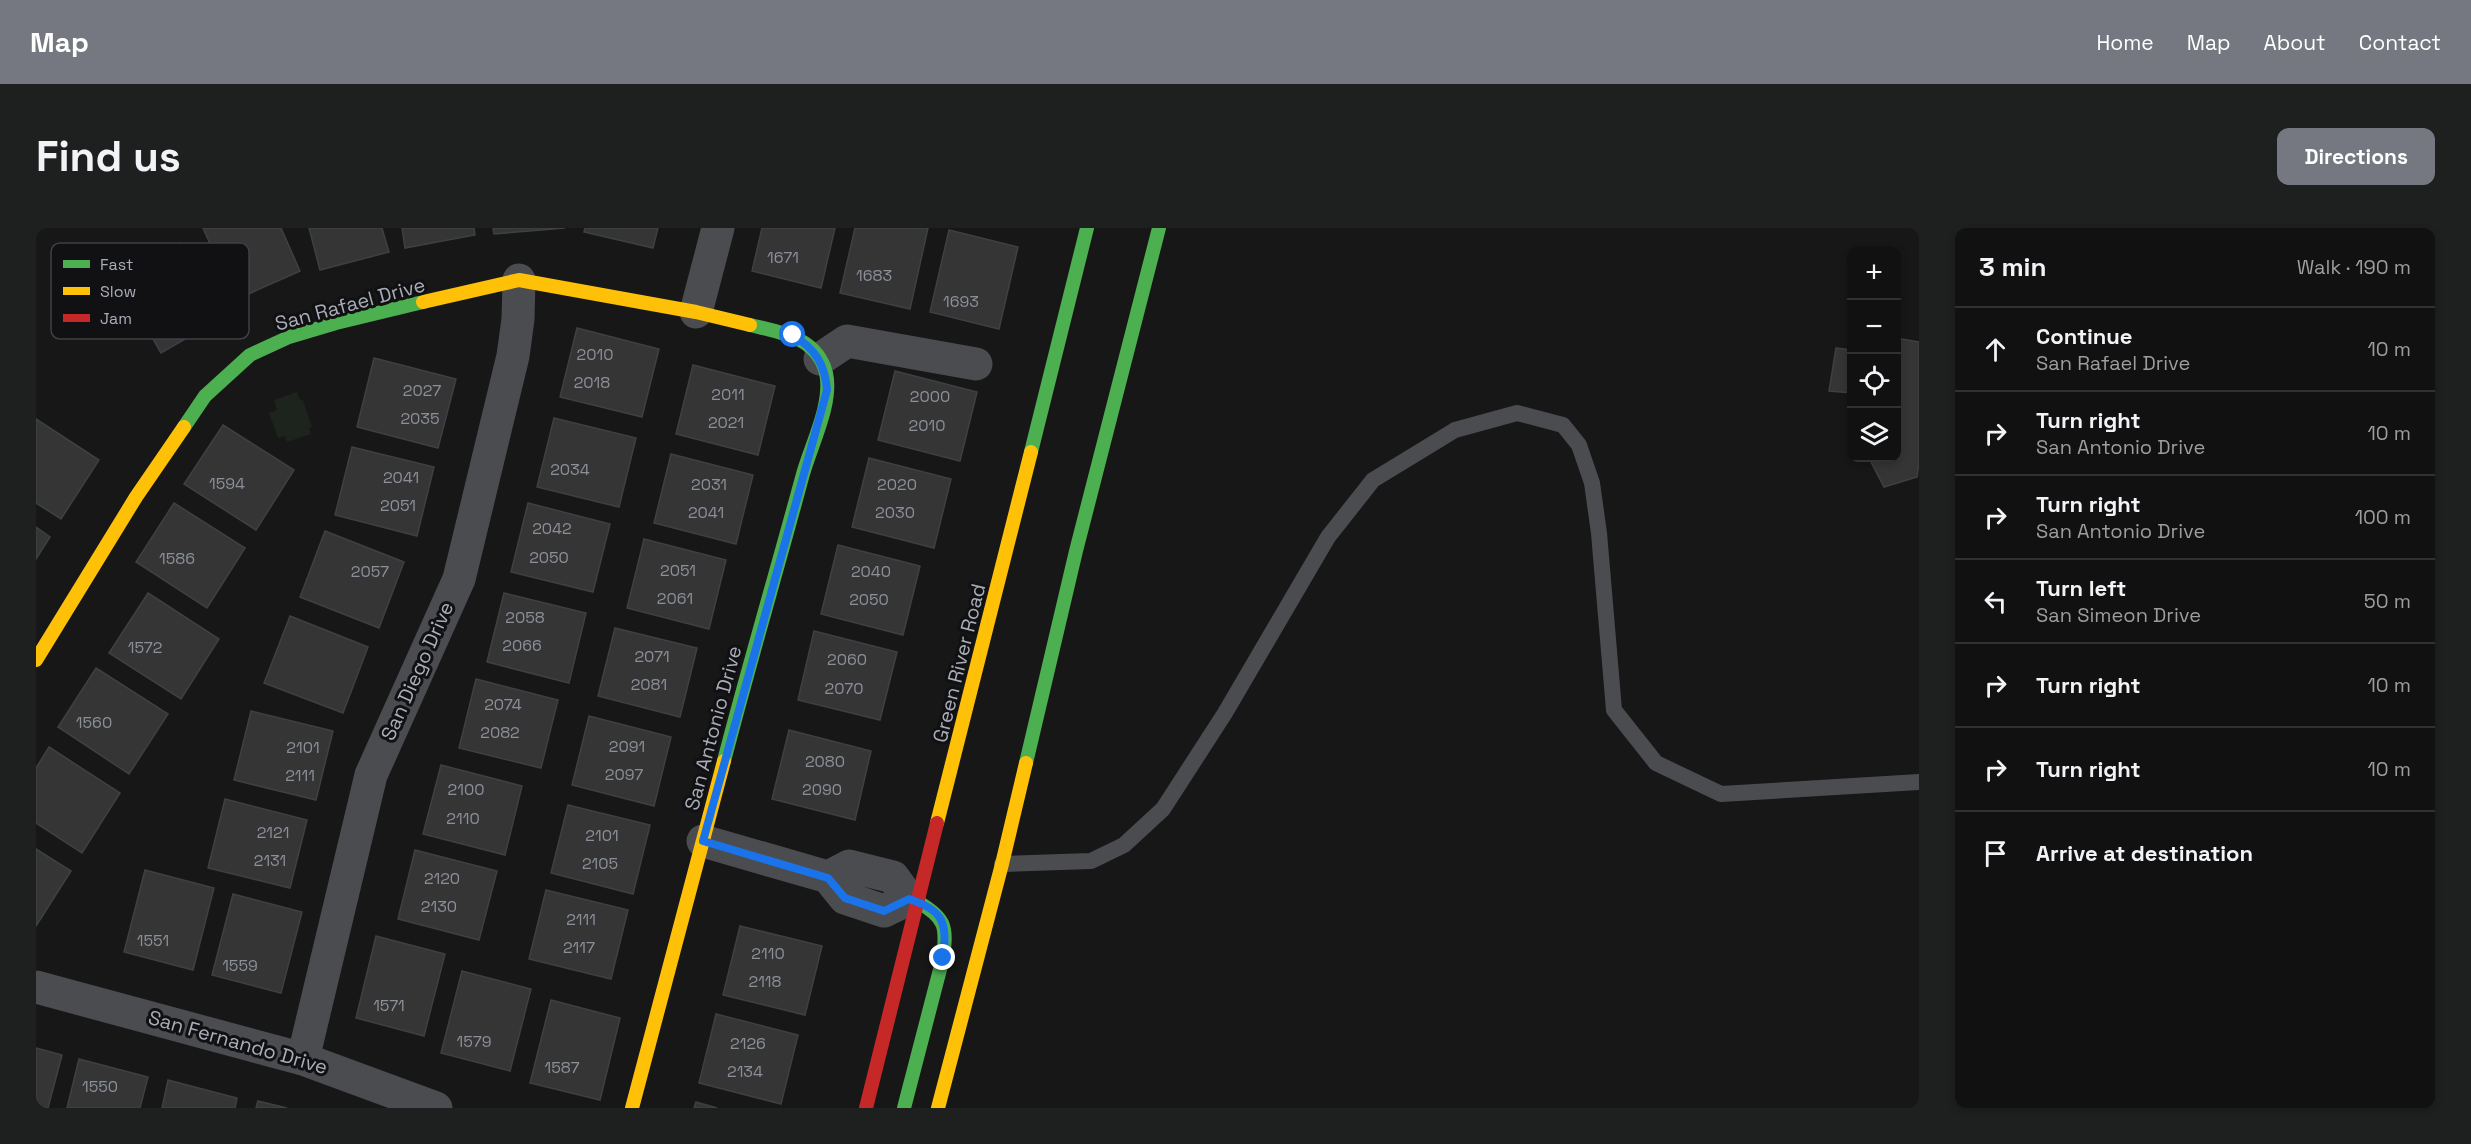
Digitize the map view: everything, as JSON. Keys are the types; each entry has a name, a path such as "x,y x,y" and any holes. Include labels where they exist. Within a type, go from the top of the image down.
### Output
{"main road":[{"name":"Green River Road","path":"866,1108 913,900 1087,228"},
{"path":"939,1108 1002,864 1074,563 1159,228"},
{"name":"San Rafael Drive","path":"36,660 136,497 199,404 250,355 289,337 336,323 519,280 696,312 793,335 808,344 820,359"},
{"name":"San Antonio Drive","path":"632,1108 806,463 823,412 827,390 826,373 820,359"},
{"path":"904,1108 943,958 946,938 944,924 938,913 913,900"}],"street":[{"path":"696,312 718,228"},
{"name":"San Diego Drive","path":"303,1059 370,775 459,579 513,356 518,319 519,280"},
{"path":"820,359 847,341 976,364"},
{"path":"703,841 828,878 849,866 893,877 913,900"},
{"name":"San Fernando Drive","path":"36,987 303,1059 436,1108"}],"lane":[{"path":"1002,864 1091,861 1124,845 1163,809 1225,713 1328,537 1373,480 1455,430 1517,413 1563,425 1579,445 1592,483 1599,533 1614,710 1656,763 1721,794 1919,782"}],"shaded area":[{"path":"297,392 300,400 303,400 312,427 309,428 311,434 287,442 285,436 278,438 269,413 277,410 274,400"}],"building":[{"path":"203,228 281,228 300,271 249,294 249,243 210,243"},
{"path":"309,228 382,228 389,252 320,270"},
{"path":"402,228 474,228 475,235 405,248"},
{"path":"493,228 565,228 494,234"},
{"path":"585,228 658,228 653,248 584,232"},
{"path":"762,228 835,228 821,288 752,271"},
{"path":"855,228 928,228 910,309 840,293"},
{"path":"949,230 1018,247 999,329 930,312"},
{"path":"577,328 659,349 642,417 560,397"},
{"path":"153,339 185,339 161,353"},
{"path":"1901,339 1919,342 1917,477 1884,487 1871,462 1901,462"},
{"path":"1836,348 1847,349 1847,393 1829,391"},
{"path":"374,358 456,379 438,448 357,427"},
{"path":"693,365 775,386 758,455 676,434"},
{"path":"895,371 977,392 960,461 878,440"},
{"path":"554,418 636,438 619,507 537,487"},
{"path":"36,419 99,460 61,519 36,503"},
{"path":"223,425 294,470 256,530 184,484"},
{"path":"352,447 434,467 417,536 335,515"},
{"path":"671,454 753,475 736,544 654,523"},
{"path":"869,458 951,479 934,548 852,527"},
{"path":"174,503 245,548 207,608 136,562"},
{"path":"528,503 610,524 593,592 511,572"},
{"path":"36,527 50,537 36,559"},
{"path":"325,531 404,562 379,628 300,597"},
{"path":"644,539 726,560 709,629 627,608"},
{"path":"838,545 920,566 903,635 821,614"},
{"path":"148,593 219,639 181,699 109,653"},
{"path":"504,593 586,613 569,683 487,662"},
{"path":"290,616 368,647 343,713 264,683"},
{"path":"615,628 697,648 680,717 598,696"},
{"path":"814,631 897,652 880,720 798,700"},
{"path":"96,668 168,714 129,774 58,727"},
{"path":"476,679 558,700 541,768 459,748"},
{"path":"251,711 333,731 316,800 234,780"},
{"path":"589,716 671,737 654,806 572,785"},
{"path":"789,730 871,751 855,820 772,799"},
{"path":"49,747 120,793 82,853 36,823 36,768"},
{"path":"441,765 522,786 505,855 423,834"},
{"path":"225,799 307,820 290,888 208,868"},
{"path":"568,805 650,825 633,894 551,873"},
{"path":"36,849 71,871 36,926"},
{"path":"415,850 497,871 479,940 398,919"},
{"path":"145,870 214,888 193,970 124,952"},
{"path":"546,890 628,910 611,979 529,959"},
{"path":"233,894 302,912 281,993 212,975"},
{"path":"740,926 822,946 805,1015 723,995"},
{"path":"376,936 445,954 424,1036 356,1018"},
{"path":"462,971 531,989 510,1071 441,1053"},
{"path":"551,1000 620,1018 600,1100 530,1083"},
{"path":"716,1014 798,1035 781,1104 699,1083"},
{"path":"36,1048 62,1055 48,1108 36,1108"},
{"path":"79,1059 148,1077 140,1108 67,1108"},
{"path":"168,1080 237,1098 235,1108 162,1108"},
{"path":"258,1101 287,1108 256,1108"},
{"path":"696,1102 717,1108 694,1108"}],"traffic: fast":[{"path":"1031,452 1087,228"},
{"path":"1026,763 1076,551 1159,228"},
{"path":"184,427 205,396 250,355 289,337 423,302"},
{"path":"724,761 803,474 824,410 827,385 826,373 815,351 796,338 750,325"},
{"path":"904,1108 943,958 945,938 939,919 918,902"}],"traffic: slow":[{"path":"423,302 519,280 696,312 750,325"},
{"path":"36,660 136,497 184,427"},
{"path":"937,823 1031,452"},
{"path":"632,1108 724,761"},
{"path":"938,1108 1026,763"}],"traffic: jam":[{"path":"866,1108 937,823"}],"route":[{"path":"793,335 808,344 820,359 826,373 827,390 823,412 806,463 703,841 828,878 845,898 884,911 909,899 918,902 938,913 944,924 946,938 943,958"}]}
